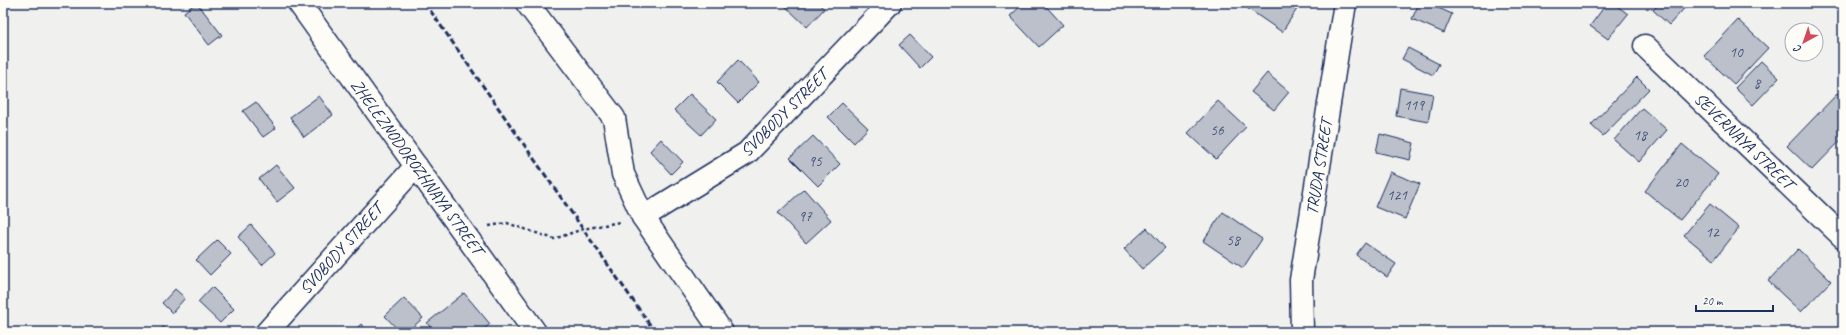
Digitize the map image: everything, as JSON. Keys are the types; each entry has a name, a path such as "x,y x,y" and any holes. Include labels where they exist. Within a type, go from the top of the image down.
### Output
{"street":[{"name":"ZHELEZNODOROZHNAYA STREET","path":"299,3 535,332"},
{"path":"527,3 614,118 623,174 642,217 722,332"},
{"name":"SVOBODY STREET","path":"642,217 747,153 890,3"},
{"name":"TRUDA STREET","path":"1302,332 1301,280 1345,3"},
{"name":"SEVERNAYA STREET","path":"1645,46 1843,237"},
{"name":"SVOBODY STREET","path":"267,332 416,166"}],"path":[{"path":"463,230 506,223 554,239 583,229 642,217"}],"building":[{"path":"196,3 222,35 209,45 184,12"},
{"path":"818,3 824,9 807,27 783,4"},
{"path":"1024,3 1043,3 1063,25 1039,47 1010,16"},
{"path":"1250,3 1301,3 1282,32 1247,8"},
{"path":"1419,3 1427,3 1452,14 1444,33 1412,19"},
{"path":"1607,3 1613,3 1628,14 1608,39 1590,26"},
{"path":"1660,3 1689,3 1669,25 1653,10"},
{"path":"1738,20 1768,48 1734,84 1704,56"},
{"path":"910,35 931,57 920,68 899,45"},
{"path":"1408,48 1439,64 1433,75 1402,59"},
{"path":"738,60 759,82 738,103 717,82"},
{"path":"1761,61 1779,78 1753,105 1735,88"},
{"path":"1267,73 1289,92 1274,110 1251,92"},
{"path":"1637,77 1649,89 1603,136 1591,125"},
{"path":"1400,88 1433,94 1428,122 1396,116"},
{"path":"1838,93 1843,98 1843,138 1812,170 1787,146"},
{"path":"690,94 716,119 701,135 674,110"},
{"path":"319,96 333,115 304,137 290,117"},
{"path":"1218,101 1246,127 1216,159 1188,133"},
{"path":"256,102 276,128 263,137 243,111"},
{"path":"842,103 868,128 854,143 828,117"},
{"path":"1642,108 1667,130 1639,162 1614,140"},
{"path":"1380,134 1414,143 1410,160 1376,152"},
{"path":"813,136 840,164 818,186 790,158"},
{"path":"661,139 683,162 671,174 650,151"},
{"path":"1682,144 1718,174 1680,220 1645,191"},
{"path":"276,165 295,188 277,202 259,179"},
{"path":"1390,172 1420,184 1405,219 1375,207"},
{"path":"804,189 831,220 806,243 778,213"},
{"path":"1710,204 1739,228 1714,260 1684,235"},
{"path":"1223,212 1262,239 1243,268 1203,241"},
{"path":"251,225 275,253 262,265 238,237"},
{"path":"1147,228 1165,248 1142,269 1124,249"},
{"path":"217,240 231,254 210,275 196,260"},
{"path":"1365,243 1396,264 1387,277 1356,255"},
{"path":"1798,249 1831,281 1801,312 1768,281"},
{"path":"212,287 234,309 220,323 198,302"},
{"path":"175,289 185,298 172,313 162,303"},
{"path":"464,293 490,324 481,332 434,332 427,323"},
{"path":"404,298 423,318 407,332 400,332 385,316"},
{"path":"361,324 368,332 353,332"},
{"path":"163,327 170,332 159,332"}],"railway":[{"path":"425,3 655,332"}]}
